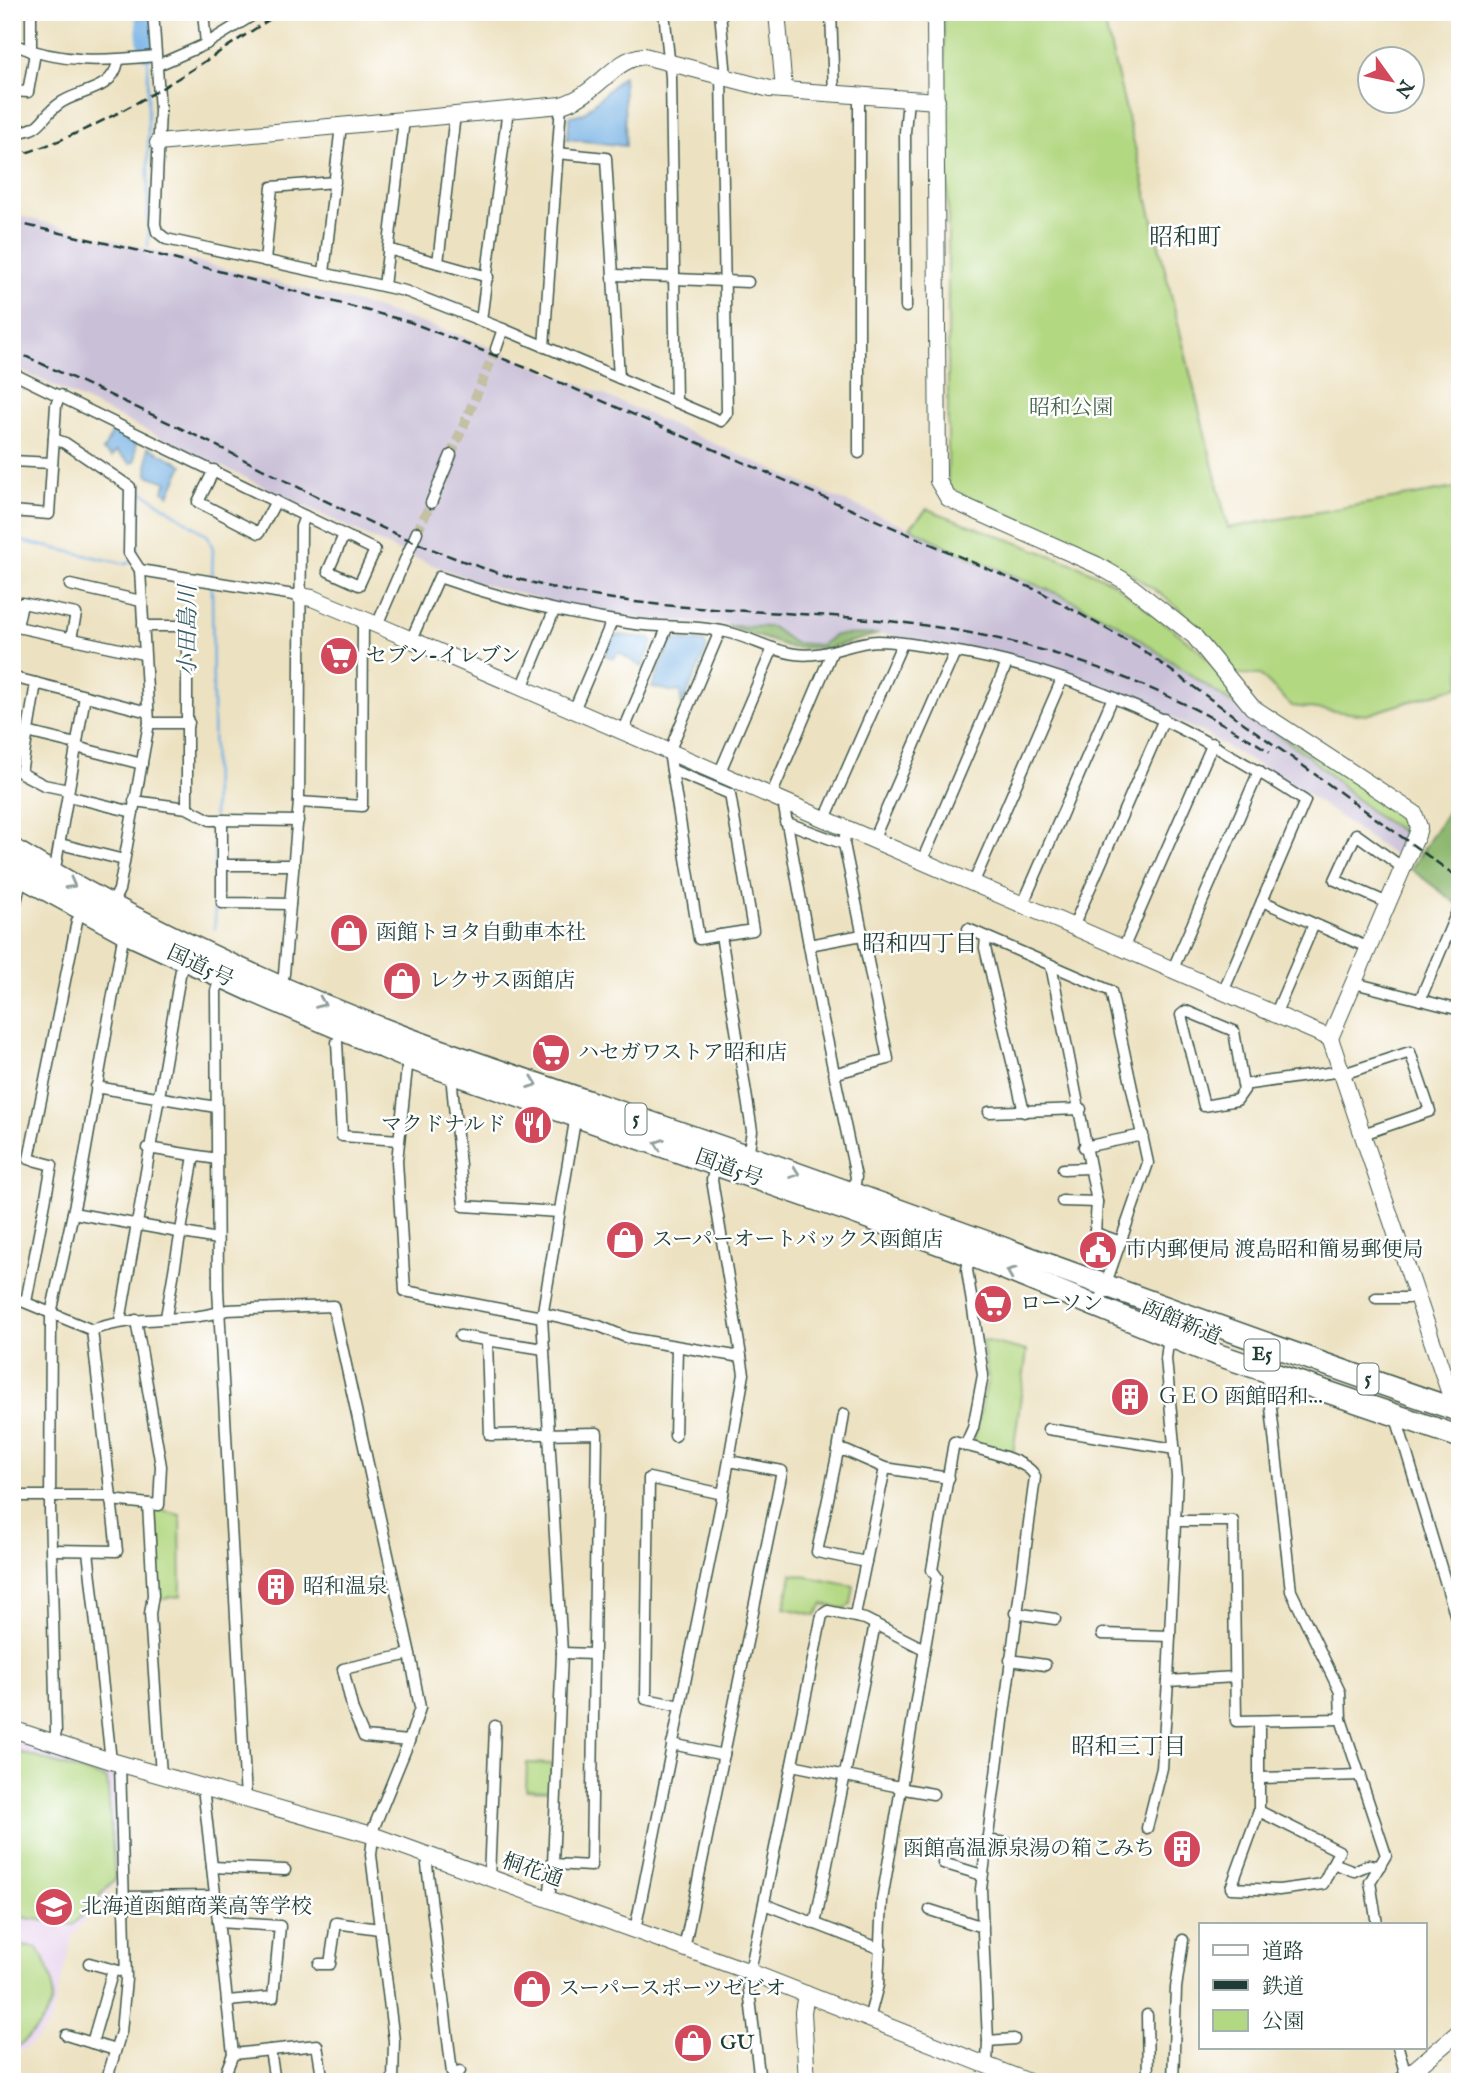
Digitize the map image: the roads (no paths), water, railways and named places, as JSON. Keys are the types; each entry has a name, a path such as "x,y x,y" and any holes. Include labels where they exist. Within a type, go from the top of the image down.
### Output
{"highway":[{"name":"国道5号","path":"12,849 222,967 408,1058 748,1156 970,1255 1098,1306 1172,1328"},
{"name":"国道5号","path":"15,880 183,958 222,967"},
{"name":"国道5号","path":"279,994 403,1036 715,1164 851,1202 1105,1285 1460,1437"},
{"name":"函館新道","path":"1105,1285 1172,1328 1425,1411 1458,1414"},
{"name":"国道5号","path":"1273,1359 1458,1414"}],"street":[{"path":"12,91 29,92 33,52 31,12"},
{"path":"153,12 152,59 158,143 155,224 159,234 166,239 384,286 503,329 721,421 727,414 724,76 720,12"},
{"path":"202,12 206,44"},
{"path":"12,44 33,52 118,62 152,59 206,44 258,12"},
{"path":"664,12 669,61 676,402"},
{"path":"777,12 784,90"},
{"path":"831,12 834,94"},
{"path":"934,12 937,101 938,481 942,490 960,504 1097,565 1123,580 1194,636 1252,707 1414,813 1419,827 1331,1038 1458,1414"},
{"path":"158,143 561,105 587,95 631,59 644,56 784,90 937,101"},
{"path":"12,132 32,131 62,102 104,84 114,75 118,62"},
{"path":"859,95 859,453"},
{"path":"906,307 905,132 908,99"},
{"path":"544,347 561,105"},
{"path":"481,321 508,109"},
{"path":"438,263 455,114"},
{"path":"384,286 404,120"},
{"path":"324,273 341,125"},
{"path":"557,153 606,158 619,378"},
{"path":"265,261 272,187 335,182"},
{"path":"388,249 488,277"},
{"path":"615,275 748,282"},
{"path":"496,349 503,329"},
{"path":"12,373 375,550 359,585 328,572 344,535"},
{"path":"12,511 49,514 60,395"},
{"path":"54,439 65,443 130,487 135,564 143,626 148,718 119,890 111,906"},
{"path":"430,503 452,455"},
{"path":"12,461 52,463"},
{"path":"214,470 198,502 259,533 276,501"},
{"path":"279,994 298,821 301,527 306,516"},
{"path":"299,802 362,806 370,622 417,532"},
{"path":"135,564 212,584 312,598 669,752 726,782"},
{"path":"411,640 439,577 554,611 667,628 720,631 792,654 820,655 877,641 955,652 1062,679 1164,719 1213,743 1305,801 1223,992"},
{"path":"70,585 141,601"},
{"path":"71,638 76,614 22,603 17,627 143,654"},
{"path":"522,688 554,611"},
{"path":"574,710 612,621"},
{"path":"143,626 187,626 187,808"},
{"path":"623,732 667,628"},
{"path":"720,631 669,752 699,939 753,930 726,782 773,648"},
{"path":"825,820 902,644"},
{"path":"832,652 777,799 785,822 832,1066 837,1073 856,1177 851,1202"},
{"path":"873,840 955,652"},
{"path":"922,861 1007,663"},
{"path":"12,677 85,696 148,718 188,723"},
{"path":"973,884 1062,679"},
{"path":"36,683 21,773 68,793 134,806 187,808 210,821 298,821"},
{"path":"56,863 85,696"},
{"path":"1023,906 1113,697"},
{"path":"1073,927 1164,719"},
{"path":"27,732 142,764"},
{"path":"1123,949 1213,743"},
{"path":"672,770 726,782 777,799 825,820 845,837 888,1059 837,1073"},
{"path":"1172,971 1259,771"},
{"path":"222,821 222,903 290,904"},
{"path":"785,822 845,837 873,840 1331,1038"},
{"path":"1388,903 1335,880 1356,834 1403,868"},
{"path":"60,844 124,860"},
{"path":"222,864 294,865"},
{"path":"12,919 15,880"},
{"path":"1262,901 1369,948"},
{"path":"1420,1000 1457,912 1460,914"},
{"path":"26,1302 52,1165 29,1159 77,920"},
{"path":"1275,1015 1314,924"},
{"path":"968,929 1111,991 1148,1163 1098,1306"},
{"path":"53,1742 56,1732 50,1496 51,1314 73,1213 124,932"},
{"path":"721,935 752,1130 748,1156"},
{"path":"809,945 862,935"},
{"path":"986,937 985,948 1024,1112"},
{"path":"120,1322 156,1098 183,958"},
{"path":"1051,965 1081,1109 1084,1147 1097,1202 1095,1233 1121,1242"},
{"path":"222,967 216,991 217,1239 246,1799"},
{"path":"1354,982 1460,1010"},
{"path":"1186,1011 1234,1031 1243,1085 1244,1090 1237,1100 1204,1106 1181,1015 1186,1011"},
{"path":"337,1042 341,1136 399,1140"},
{"path":"1243,1085 1342,1073 1410,1052 1430,1111 1363,1134"},
{"path":"408,1058 399,1140 397,1194 405,1291 599,1326 628,1338 741,1357"},
{"path":"452,1085 464,1206 559,1212"},
{"path":"96,1087 216,1107"},
{"path":"549,1899 554,1864 562,1653 542,1315 579,1107"},
{"path":"989,1112 1081,1109"},
{"path":"1084,1147 1143,1135"},
{"path":"148,1148 217,1159"},
{"path":"166,1317 194,1156"},
{"path":"635,1930 723,1494 744,1374 712,1180 715,1164"},
{"path":"1063,1168 1089,1168"},
{"path":"1062,1201 1097,1202"},
{"path":"73,1213 217,1239"},
{"path":"965,1446 983,1384 967,1270 970,1255"},
{"path":"1376,1298 1408,1298 1416,1294"},
{"path":"12,1297 92,1330 120,1322 166,1317 333,1306 411,1654 420,1708 410,1741 372,1835 370,1855 394,2041 393,2082"},
{"path":"12,1496 111,1498 159,1505 161,1466 136,1320"},
{"path":"1147,1828 1163,1768 1168,1681 1175,1521 1175,1449 1166,1359 1172,1328"},
{"path":"53,1550 117,1551 92,1330"},
{"path":"460,1336 544,1349"},
{"path":"486,1342 490,1435 597,1433 591,1866 554,1864"},
{"path":"675,1436 677,1347"},
{"path":"1273,1359 1291,1591 1340,1692 1341,1719 1386,1854 1370,1882 1377,1923"},
{"path":"844,1414 817,1552 866,1562"},
{"path":"1398,1424 1460,1631"},
{"path":"1048,1429 1175,1449"},
{"path":"869,2019 878,1985 882,1900 937,1577 932,1570 954,1442 1021,1463 1034,1473 982,1875 987,2065"},
{"path":"838,1451 846,1451 885,1468 948,1478"},
{"path":"684,1949 782,1471 729,1461"},
{"path":"855,1615 885,1468"},
{"path":"680,1706 646,1699 649,1478 723,1494"},
{"path":"148,1504 153,1595 150,1614 161,1775"},
{"path":"1175,1521 1233,1521 1236,1721 1341,1719"},
{"path":"88,1551 115,1762 124,1897 126,1972 121,2032 106,2082"},
{"path":"760,2082 749,1977 822,1615 828,1611 855,1615 924,1649"},
{"path":"1016,1613 1055,1619"},
{"path":"815,1924 875,1624"},
{"path":"1102,1634 1170,1636"},
{"path":"562,1653 594,1654"},
{"path":"410,1741 364,1737 353,1712 343,1669 411,1654"},
{"path":"1010,1660 1045,1665"},
{"path":"1168,1681 1235,1676"},
{"path":"1259,1721 1259,1811 1231,1888 1279,1889 1323,1884 1339,1850 1259,1811"},
{"path":"489,1879 495,1726"},
{"name":"桐花通","path":"12,1729 115,1762 372,1835 635,1930 749,1977 806,1994 1029,2082"},
{"path":"672,1744 724,1755"},
{"path":"792,1765 933,1794"},
{"path":"1259,1778 1360,1775"},
{"path":"202,1787 233,2054 222,2082"},
{"path":"986,1840 1020,1845"},
{"path":"943,1863 982,1875"},
{"path":"1333,1863 1354,1871 1368,1865 1380,1866"},
{"path":"427,1865 452,2073 460,2071"},
{"path":"212,1867 285,1870"},
{"path":"124,1897 216,1896"},
{"path":"764,1904 881,1949"},
{"path":"930,1910 984,1927"},
{"path":"218,1922 279,1926 273,1997 227,2001"},
{"path":"319,1964 330,1964 336,1923 379,1929"},
{"path":"1173,2082 1176,1988 1183,1940"},
{"path":"89,1963 126,1972"},
{"path":"92,2043 113,1970"},
{"path":"806,1994 803,2012 807,2082"},
{"path":"1147,2015 1148,2082"},
{"path":"1403,2079 1460,2031"},
{"path":"66,2035 115,2050"},
{"path":"988,2041 1014,2039"},
{"path":"233,2054 317,2045 323,2082"},
{"path":"1398,2048 1403,2079"},
{"path":"270,2050 275,2082"}],"water":[{"path":"623,76 626,146 567,139 570,116 584,113"},
{"path":"113,431 136,442 135,461 131,463 116,451 112,457 103,451"},
{"path":"148,447 183,465 169,495 163,491 167,482 147,475"},
{"path":"619,635 649,638 653,642 642,667 618,652 614,659 605,655 612,637"},
{"path":"676,640 704,642 707,648 682,706 680,691 652,687 670,644"}],"waterway":[{"name":"小田島川","path":"144,12 147,51"},
{"name":"小田島川","path":"148,60 148,246"},
{"path":"136,559 142,483"},
{"name":"小田島川","path":"140,490 208,536 213,549 212,579"},
{"path":"12,539 126,564 130,562"},
{"name":"小田島川","path":"212,585 214,816"},
{"name":"小田島川","path":"214,825 215,929"}],"tunnel":[{"path":"451,455 496,349"},
{"path":"417,532 431,503"}],"railway":[{"path":"12,157 48,145 118,113 281,12"},
{"path":"12,222 158,255 410,322 529,369 1041,592 1137,646 1460,879"},
{"path":"12,350 172,424 381,527 421,545 503,574 545,586 635,602 861,618 954,630 1002,640 1049,652 1141,684 1185,704 1270,752"}],"place":[{"name":"セブン-イレブン","path":"339,656"},
{"name":"函館トヨタ自動車本社","path":"349,933"},
{"name":"レクサス函館店","path":"402,981"},
{"name":"ハセガワストア昭和店","path":"551,1053"},
{"name":"マクドナルド","path":"533,1125"},
{"name":"スーパーオートバックス函館店","path":"625,1240"},
{"name":"市内郵便局 渡島昭和簡易郵便局","path":"1098,1250"},
{"name":"ローソン","path":"993,1304"},
{"name":"ＧＥＯ 函館昭和…","path":"1130,1397"},
{"name":"昭和温泉","path":"276,1587"},
{"name":"函館高温源泉湯の箱こみち","path":"1182,1849"},
{"name":"北海道函館商業高等学校","path":"54,1907"},
{"name":"スーパースポーツゼビオ","path":"532,1989"},
{"name":"GU","path":"693,2043"}],"district":[{"name":"昭和町","path":"1185,238"},
{"name":"昭和四丁目","path":"920,944"},
{"name":"昭和三丁目","path":"1129,1747"}],"park label":[{"name":"昭和公園","path":"1071,408"}]}
